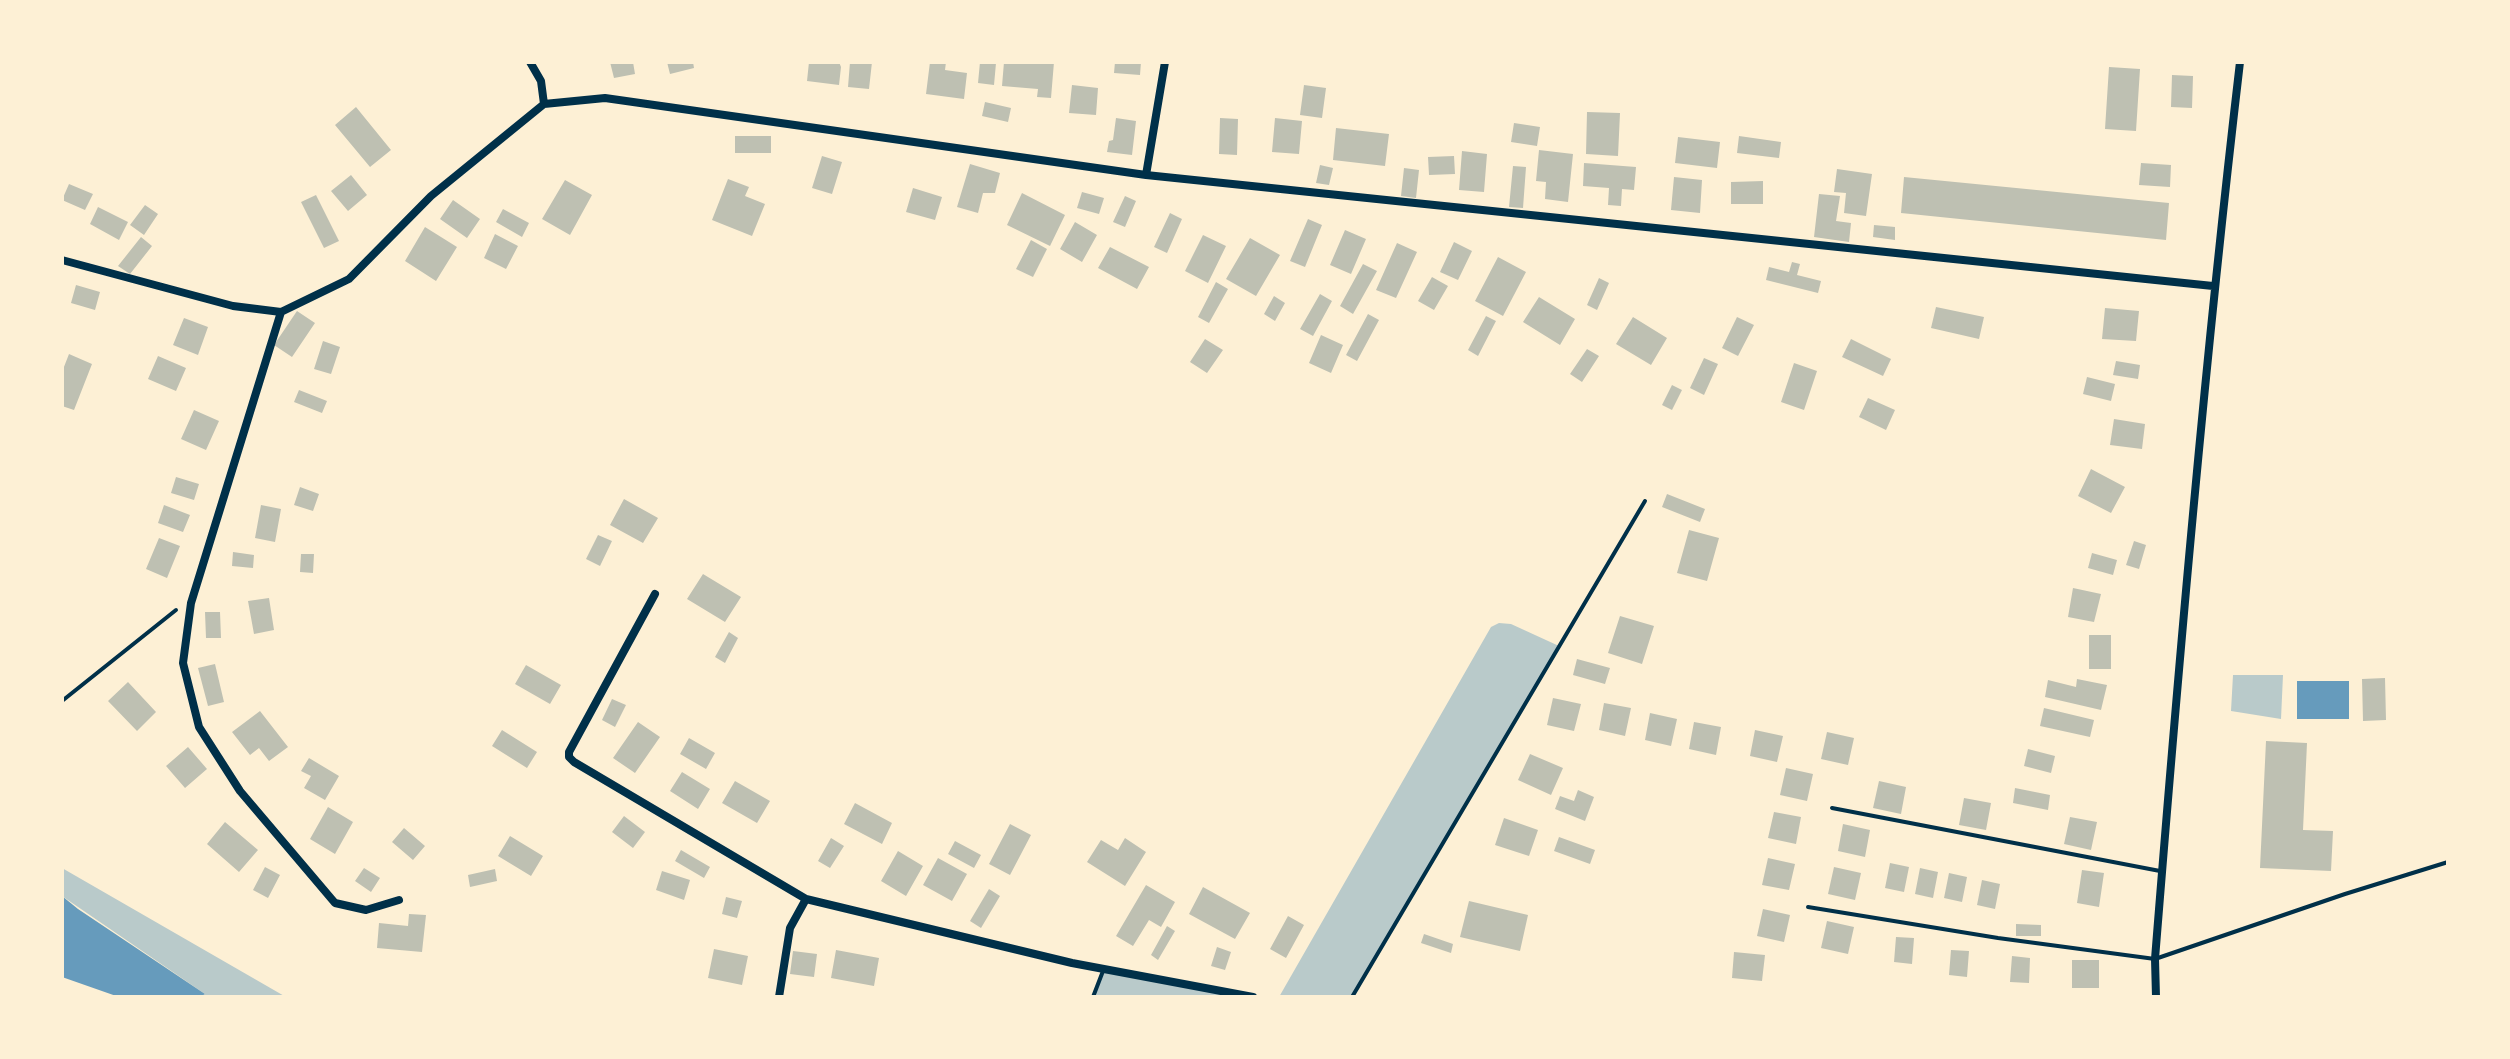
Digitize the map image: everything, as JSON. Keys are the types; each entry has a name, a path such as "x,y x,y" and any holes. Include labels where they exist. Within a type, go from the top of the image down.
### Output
{"street":[{"path":"530,62 541,81 544,104"},
{"path":"1146,175 1165,62"},
{"path":"2156,997 2155,959 2213,286 2240,62"},
{"path":"62,260 233,306 281,312 349,279 431,196 544,104 605,98 1146,175 2213,286"},
{"path":"281,312 194,596 183,663 199,727 240,791 335,903 366,910 399,900"},
{"path":"655,594 569,757 806,899 1104,968 1253,997"},
{"path":"779,997 790,928 806,899"}],"lane":[{"path":"1352,997 1645,501"},
{"path":"1832,808 2162,872"},
{"path":"1808,907 1998,938 2155,959 2448,862"},
{"path":"1093,997 1104,968"}],"path":[{"path":"62,701 194,596"}],"shaded area":[{"path":"1499,623 1511,624 1559,646 1352,997 1279,997 1491,627"},
{"path":"2233,675 2283,675 2281,719 2231,711"},
{"path":"62,868 286,997 200,997 205,994 62,896"},
{"path":"1104,968 1254,997 1093,997"}],"water":[{"path":"2297,681 2349,681 2349,719 2297,719"},
{"path":"62,896 205,994 200,997 119,997 62,977"}],"building":[{"path":"610,62 633,62 635,74 614,78"},
{"path":"667,62 693,62 694,68 670,74"},
{"path":"809,62 839,62 839,85 807,81"},
{"path":"850,62 872,62 869,89 848,87"},
{"path":"930,62 946,62 945,70 967,73 964,99 926,94"},
{"path":"980,62 996,63 994,85 978,83"},
{"path":"1004,62 1054,62 1051,98 1037,97 1038,89 1002,86"},
{"path":"1115,62 1141,62 1140,75 1114,73"},
{"path":"2109,67 2140,69 2136,131 2105,129"},
{"path":"2172,75 2193,76 2192,108 2171,107"},
{"path":"1072,85 1098,88 1096,115 1069,113"},
{"path":"1304,85 1326,88 1322,118 1300,115"},
{"path":"985,102 1011,108 1008,122 982,116"},
{"path":"356,107 391,150 370,167 335,125"},
{"path":"1587,112 1620,113 1618,156 1586,154"},
{"path":"1116,118 1136,121 1132,155 1107,152 1109,141 1113,140"},
{"path":"1220,118 1238,119 1237,155 1219,154"},
{"path":"1275,118 1302,121 1299,154 1272,152"},
{"path":"1514,123 1540,127 1537,146 1511,142"},
{"path":"1336,128 1389,134 1385,166 1333,160"},
{"path":"735,136 771,136 771,153 735,153"},
{"path":"1739,136 1781,142 1779,158 1737,153"},
{"path":"1678,137 1720,142 1717,168 1675,163"},
{"path":"1539,150 1573,154 1568,202 1545,199 1546,182 1536,181"},
{"path":"1462,151 1487,154 1484,192 1459,190"},
{"path":"822,156 842,162 832,194 812,188"},
{"path":"1454,156 1455,174 1429,175 1428,157"},
{"path":"1584,163 1636,167 1634,190 1622,189 1621,206 1608,205 1609,188 1583,186"},
{"path":"2141,163 2171,165 2170,187 2139,185"},
{"path":"970,164 1000,173 995,193 983,193 978,213 957,207"},
{"path":"1320,165 1333,168 1329,185 1316,183"},
{"path":"1513,166 1526,167 1523,208 1509,207"},
{"path":"1404,168 1419,170 1416,198 1401,196"},
{"path":"1837,169 1872,174 1866,216 1844,213 1846,193 1834,192"},
{"path":"351,175 367,195 348,211 331,191"},
{"path":"1674,177 1702,180 1700,213 1671,210"},
{"path":"1904,177 2169,203 2166,240 1901,213"},
{"path":"728,179 749,187 745,196 765,204 752,236 712,220"},
{"path":"565,180 592,195 570,235 542,219"},
{"path":"1763,181 1763,204 1731,204 1731,182"},
{"path":"69,184 93,194 85,210 62,200"},
{"path":"913,188 942,197 935,220 906,212"},
{"path":"1082,192 1104,198 1099,214 1077,208"},
{"path":"1022,193 1065,215 1050,246 1007,225"},
{"path":"1819,194 1840,196 1836,221 1851,223 1849,242 1814,237"},
{"path":"316,195 339,241 324,248 301,202"},
{"path":"1125,196 1136,201 1125,227 1113,222"},
{"path":"453,200 480,219 467,238 440,219"},
{"path":"145,205 158,214 144,235 130,225"},
{"path":"98,207 128,222 119,240 90,224"},
{"path":"503,209 529,223 522,237 496,222"},
{"path":"1170,213 1182,219 1167,253 1154,247"},
{"path":"1308,219 1322,225 1305,267 1290,261"},
{"path":"1075,222 1097,235 1082,262 1060,249"},
{"path":"1874,225 1895,227 1895,240 1873,237"},
{"path":"425,227 457,247 436,281 405,261"},
{"path":"1345,230 1366,239 1351,274 1330,265"},
{"path":"495,234 518,246 506,269 484,258"},
{"path":"1203,235 1226,246 1208,283 1185,271"},
{"path":"141,237 152,246 130,274 118,266"},
{"path":"1250,238 1280,255 1256,296 1226,279"},
{"path":"1031,240 1047,249 1033,277 1016,269"},
{"path":"1454,242 1472,251 1458,280 1440,272"},
{"path":"1397,243 1417,252 1396,298 1376,290"},
{"path":"1110,247 1149,267 1137,289 1098,268"},
{"path":"1498,257 1526,272 1503,316 1475,301"},
{"path":"1792,262 1800,264 1797,275 1821,281 1818,293 1766,280 1769,267 1789,272"},
{"path":"1363,264 1377,271 1353,314 1340,306"},
{"path":"1432,277 1448,286 1434,310 1418,301"},
{"path":"1599,278 1609,283 1597,310 1587,305"},
{"path":"1216,282 1228,289 1209,323 1198,317"},
{"path":"76,285 100,292 95,310 71,303"},
{"path":"1320,294 1332,301 1313,336 1300,329"},
{"path":"1274,296 1285,303 1275,321 1264,314"},
{"path":"1539,297 1575,319 1560,345 1523,322"},
{"path":"1936,307 1984,317 1979,339 1931,328"},
{"path":"2105,308 2139,311 2136,341 2102,339"},
{"path":"297,311 315,323 292,357 274,345"},
{"path":"1368,314 1379,320 1357,361 1346,355"},
{"path":"1486,316 1496,321 1478,356 1468,350"},
{"path":"1633,317 1667,338 1651,365 1616,344"},
{"path":"1737,317 1754,325 1738,356 1722,348"},
{"path":"184,318 208,327 198,355 173,345"},
{"path":"1321,335 1343,345 1331,373 1309,363"},
{"path":"1205,339 1223,350 1207,373 1190,362"},
{"path":"1851,339 1891,359 1883,376 1842,357"},
{"path":"323,341 340,347 331,374 314,369"},
{"path":"1587,349 1599,356 1582,382 1570,374"},
{"path":"69,354 92,364 74,410 62,406 62,372"},
{"path":"158,356 186,368 176,391 148,379"},
{"path":"1704,358 1718,364 1704,395 1690,388"},
{"path":"2116,361 2140,365 2138,379 2113,375"},
{"path":"1794,363 1817,371 1804,410 1781,402"},
{"path":"2087,377 2115,384 2111,401 2083,394"},
{"path":"1672,385 1682,390 1672,410 1662,405"},
{"path":"299,390 327,401 322,413 294,402"},
{"path":"1868,398 1895,410 1886,430 1859,417"},
{"path":"194,410 219,421 206,450 181,439"},
{"path":"2114,419 2145,424 2142,449 2110,445"},
{"path":"2091,469 2125,487 2111,513 2078,496"},
{"path":"176,477 199,484 194,500 171,493"},
{"path":"300,487 319,494 313,511 294,505"},
{"path":"1667,494 1705,509 1700,522 1662,507"},
{"path":"624,499 658,518 643,543 610,525"},
{"path":"164,505 190,515 183,532 158,523"},
{"path":"261,505 281,509 275,542 255,538"},
{"path":"1689,530 1719,538 1707,581 1677,573"},
{"path":"598,535 612,541 600,566 586,559"},
{"path":"159,538 180,546 167,578 146,569"},
{"path":"2134,541 2146,545 2139,569 2126,565"},
{"path":"233,552 254,555 253,568 232,566"},
{"path":"2092,553 2117,560 2113,575 2088,568"},
{"path":"301,554 314,554 313,573 300,572"},
{"path":"703,574 741,597 725,622 687,599"},
{"path":"2073,588 2101,594 2094,622 2068,617"},
{"path":"269,598 274,630 254,634 248,601"},
{"path":"205,612 220,612 221,638 206,638"},
{"path":"1620,616 1654,626 1642,664 1608,653"},
{"path":"729,632 738,638 725,663 715,657"},
{"path":"2089,635 2111,635 2111,669 2089,669"},
{"path":"1577,659 1610,668 1605,684 1573,675"},
{"path":"215,664 224,702 208,706 198,668"},
{"path":"526,665 561,685 550,704 515,684"},
{"path":"2385,678 2386,720 2363,721 2362,679"},
{"path":"2077,679 2107,685 2101,710 2045,697 2048,680 2076,687"},
{"path":"128,682 156,712 137,731 108,701"},
{"path":"1553,698 1581,704 1574,731 1547,725"},
{"path":"612,699 626,705 615,727 602,720"},
{"path":"1604,703 1631,708 1625,736 1599,730"},
{"path":"2044,708 2094,720 2090,737 2040,726"},
{"path":"260,711 288,747 269,761 259,748 250,755 232,732"},
{"path":"1650,713 1677,719 1671,746 1645,740"},
{"path":"638,722 660,737 635,773 613,758"},
{"path":"1694,722 1721,727 1716,755 1689,749"},
{"path":"502,730 537,752 527,768 492,746"},
{"path":"1755,730 1783,736 1777,762 1750,756"},
{"path":"1827,732 1854,738 1848,765 1821,759"},
{"path":"689,738 715,753 706,769 680,754"},
{"path":"2266,741 2307,743 2303,830 2333,831 2331,871 2260,868"},
{"path":"188,747 207,769 185,788 166,766"},
{"path":"2028,749 2055,756 2051,773 2024,766"},
{"path":"1530,754 1563,768 1551,795 1518,780"},
{"path":"309,758 339,776 325,800 304,788 311,776 301,771"},
{"path":"1786,768 1813,774 1807,801 1780,795"},
{"path":"682,772 710,789 698,809 670,791"},
{"path":"735,781 770,801 757,823 722,803"},
{"path":"1879,781 1906,787 1901,814 1873,808"},
{"path":"2015,788 2050,795 2048,810 2013,803"},
{"path":"1578,790 1594,797 1585,821 1555,809 1560,796 1574,801"},
{"path":"1964,798 1991,803 1986,830 1959,825"},
{"path":"855,803 892,823 882,844 844,824"},
{"path":"328,807 353,822 335,854 310,839"},
{"path":"1774,812 1801,817 1796,844 1768,838"},
{"path":"624,816 645,832 633,848 612,832"},
{"path":"2070,817 2097,822 2091,850 2064,844"},
{"path":"1504,818 1538,830 1529,856 1495,845"},
{"path":"225,822 258,850 239,872 207,844"},
{"path":"1010,824 1031,835 1010,875 989,864"},
{"path":"1843,824 1870,830 1865,857 1838,851"},
{"path":"404,828 425,846 413,860 392,842"},
{"path":"510,836 543,856 531,876 498,856"},
{"path":"1559,837 1595,850 1590,864 1554,851"},
{"path":"831,838 844,846 830,868 818,861"},
{"path":"1125,838 1146,852 1125,886 1087,862 1101,840 1118,850"},
{"path":"955,841 981,855 974,868 948,854"},
{"path":"681,850 710,867 704,878 675,861"},
{"path":"898,851 923,866 906,896 881,881"},
{"path":"938,858 967,874 952,901 923,885"},
{"path":"1768,858 1795,864 1789,890 1762,885"},
{"path":"1890,863 1909,867 1904,892 1885,888"},
{"path":"265,867 280,875 268,898 253,890"},
{"path":"1834,867 1861,873 1855,900 1828,894"},
{"path":"364,868 380,878 371,892 355,881"},
{"path":"1920,868 1938,872 1933,898 1915,894"},
{"path":"495,869 497,881 470,887 468,875"},
{"path":"2082,870 2104,873 2099,907 2077,903"},
{"path":"662,871 690,880 684,900 656,890"},
{"path":"1949,873 1967,877 1962,902 1944,898"},
{"path":"1982,880 2000,884 1995,909 1977,905"},
{"path":"1146,885 1175,902 1161,927 1149,920 1133,946 1116,936"},
{"path":"1203,887 1250,913 1235,939 1189,914"},
{"path":"989,889 1000,896 981,928 970,921"},
{"path":"726,897 742,901 737,918 722,914"},
{"path":"1469,901 1528,915 1520,951 1460,937"},
{"path":"1763,909 1790,915 1784,942 1757,936"},
{"path":"409,914 426,915 422,952 377,948 379,923 408,926"},
{"path":"1288,916 1304,925 1286,958 1270,949"},
{"path":"1827,921 1854,927 1848,954 1821,948"},
{"path":"2016,924 2041,925 2041,936 2016,936"},
{"path":"1167,926 1175,931 1158,960 1151,955"},
{"path":"1424,934 1453,944 1451,953 1421,943"},
{"path":"1896,937 1914,938 1912,964 1894,962"},
{"path":"1217,947 1231,952 1225,970 1211,966"},
{"path":"714,949 748,956 742,985 708,978"},
{"path":"836,950 879,958 874,986 831,978"},
{"path":"1951,950 1969,951 1967,977 1949,975"},
{"path":"793,951 817,954 814,977 790,974"},
{"path":"1734,952 1765,955 1762,981 1732,978"},
{"path":"2012,956 2030,958 2029,983 2010,982"},
{"path":"2072,960 2099,960 2099,988 2072,988"}]}
